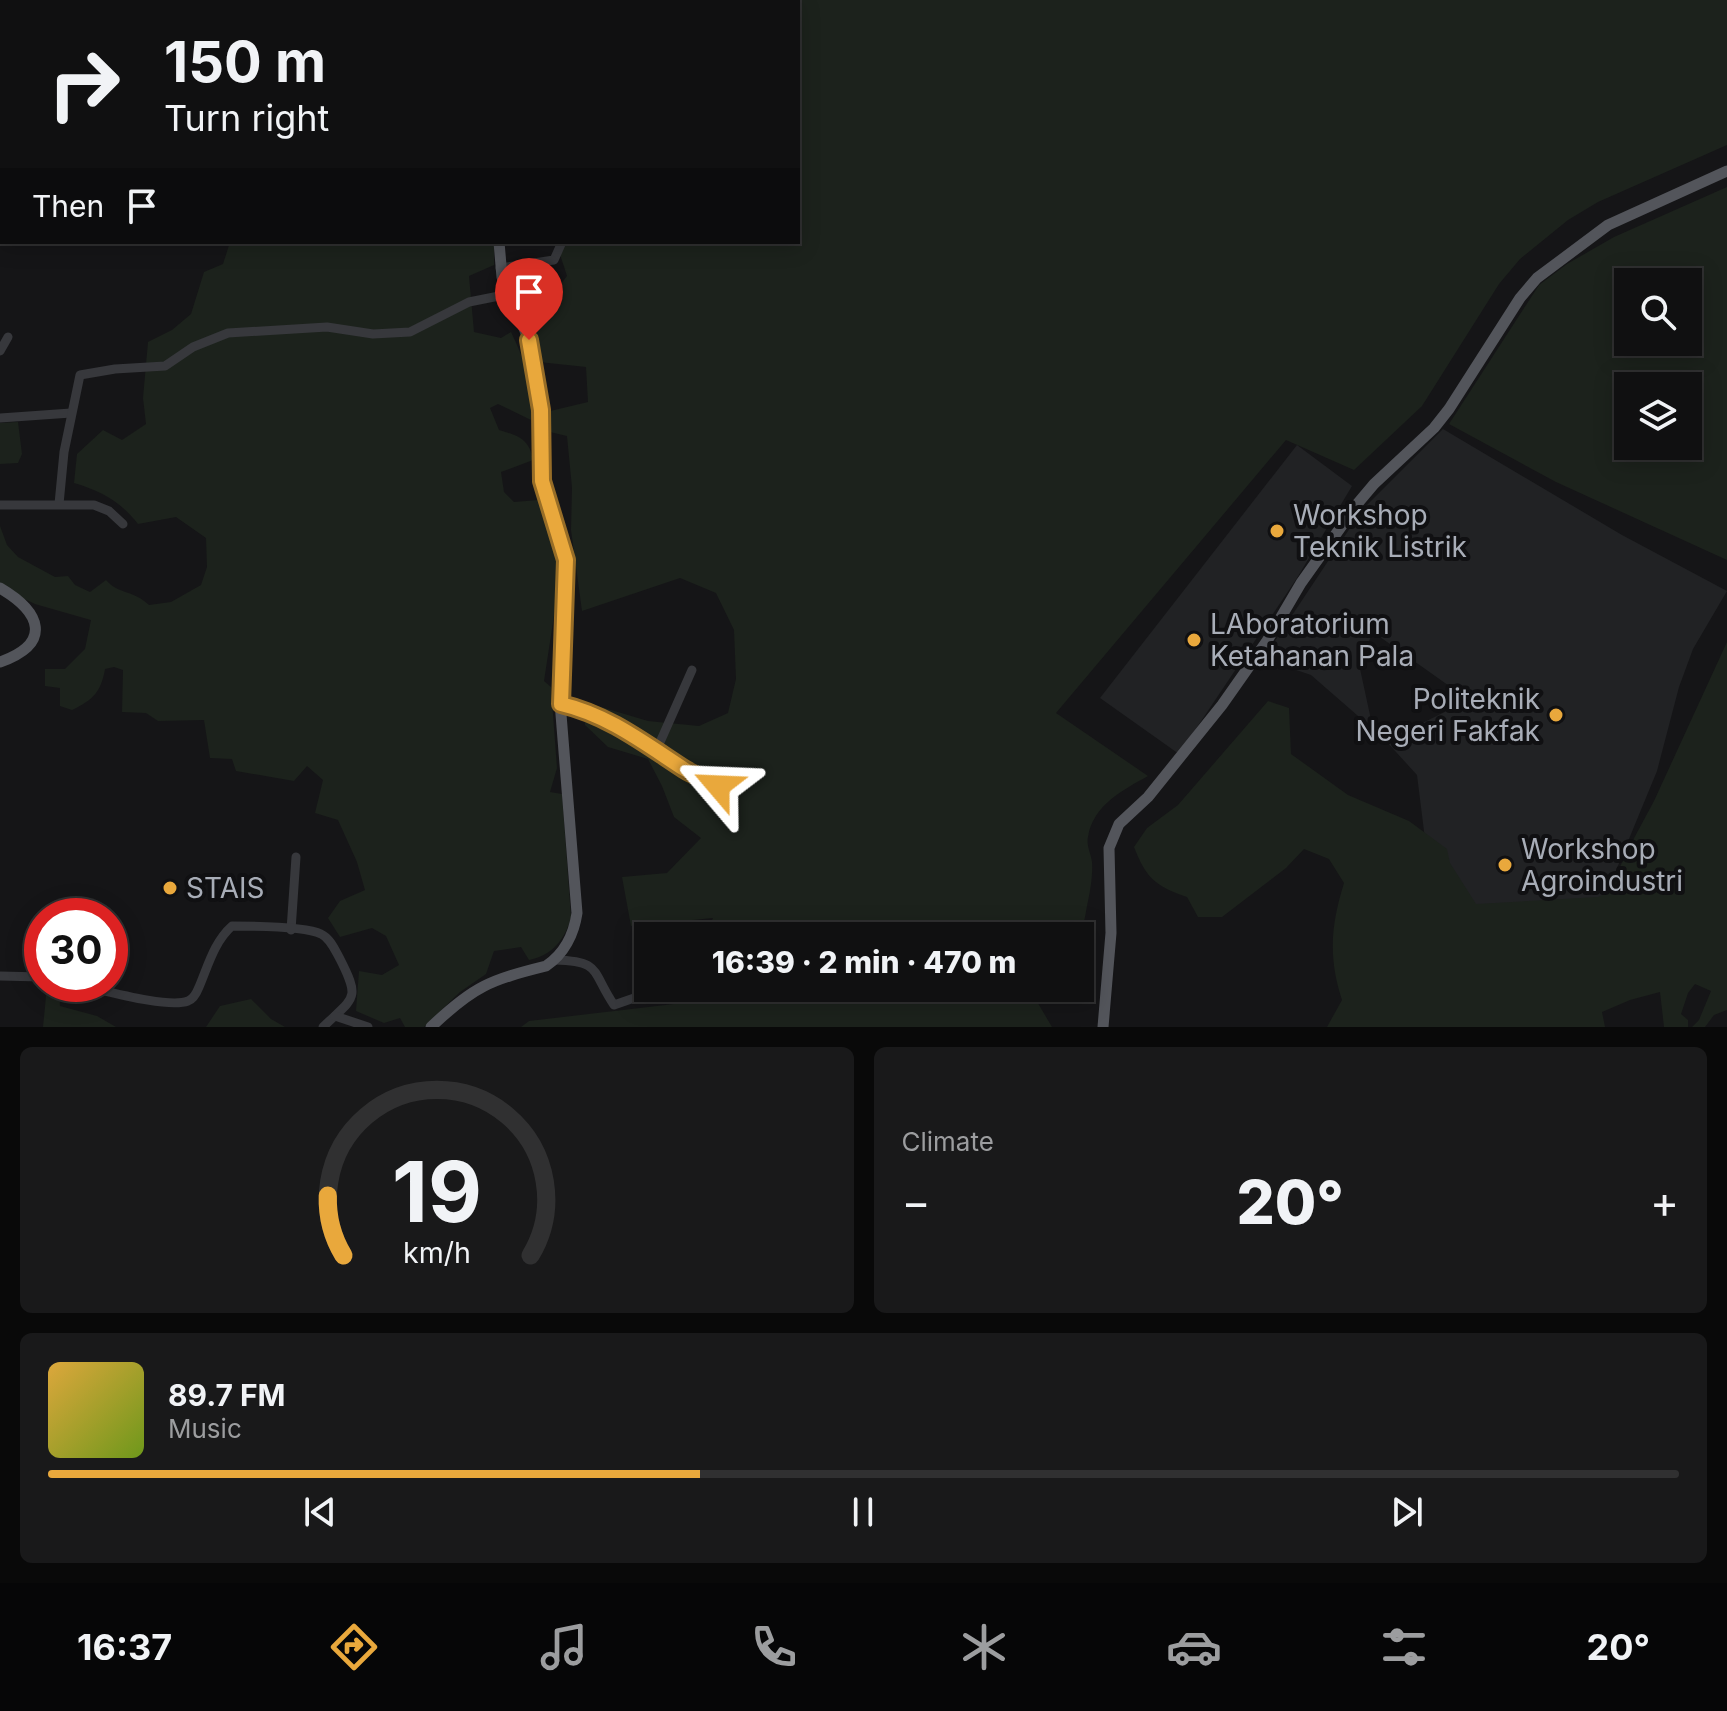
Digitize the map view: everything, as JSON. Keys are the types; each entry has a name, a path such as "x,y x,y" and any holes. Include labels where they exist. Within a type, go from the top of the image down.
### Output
{"main road":[{"path":"1103,1027 1111,933 1109,848 1119,824 1148,797 1222,705 1267,641 1301,583 1358,503 1374,484 1428,435 1449,409 1520,298 1537,278 1608,225 1727,171"},
{"path":"431,1027 470,993 495,979 546,966 555,960 568,941 577,913 561,704 566,560 542,481 541,410 534,359 500,268 499,244"},
{"path":"0,588 29,609 34,623 27,647 0,662"}],"street":[{"path":"500,268 554,260 561,244"},
{"path":"59,504 71,413 80,375 165,366 193,347 228,333 327,327 373,334 410,332 469,302 509,294"},
{"path":"0,351 8,337"},
{"path":"0,418 71,413"},
{"path":"0,505 99,507 109,511 123,524"},
{"path":"657,749 692,670"},
{"path":"561,704 623,727 687,771 718,786"},
{"path":"291,930 296,857"},
{"path":"128,995 155,1001 187,1002 195,996 208,962 221,938 232,926 318,933 324,936 351,980 352,997 323,1027"},
{"path":"555,960 587,963 596,970 614,1005 634,998"},
{"path":"0,976 24,977"},
{"path":"335,1016 368,1027"}],"shaded area":[{"path":"800,0 1727,0 1727,145 1598,202 1568,220 1520,259 1499,284 1422,406 1354,470 1286,440 1056,713 1148,776 1110,800 1091,826 1088,846 1092,862 1091,884 1084,922 711,922 713,918 634,922 631,926 622,877 667,873 701,838 674,817 648,759 608,747 585,725 581,701 648,721 699,726 728,713 736,679 734,630 716,593 680,578 582,611 571,530 572,488 567,436 550,432 546,412 588,402 586,367 539,362 528,308 548,301 567,276 557,244 800,244"},
{"path":"1727,187 1727,560 1556,482 1449,424 1539,285 1567,264 1614,237"},
{"path":"229,244 494,244 494,265 469,276 474,332 501,338 511,332 520,353 531,397 531,420 498,404 490,408 499,430 522,439 529,447 533,460 501,472 504,492 514,502 538,500 558,556 559,583 544,681 551,687 557,768 550,792 562,794 571,917 566,932 545,955 529,960 521,947 494,951 486,974 460,992 424,1027 405,1027 400,1018 384,1023 356,1011 359,971 382,975 399,965 386,936 372,928 340,937 328,918 340,901 365,890 357,862 338,820 315,813 323,780 307,766 294,781 236,771 232,759 210,758 204,720 158,721 146,713 122,712 123,670 114,667 105,669 101,684 85,703 72,710 60,706 60,688 45,686 45,669 65,669 85,649 91,620 35,604 0,587 0,526 7,545 18,557 55,577 68,576 75,585 90,592 106,580 149,605 171,602 201,585 207,567 206,538 176,517 138,524 110,498 74,483 77,454 103,430 122,440 146,424 143,398 148,342 172,330 191,314 204,272 223,264"},
{"path":"18,422 22,454 18,463 0,464 0,423"},
{"name":"Politeknik Negeri Fakfak","path":"1443,429 1622,535 1727,591 1693,649 1679,687 1657,771 1603,902 1539,934 1431,887 1417,775 1386,741 1469,700 1373,632 1359,664 1373,729 1311,675 1263,659 1362,510"},
{"path":"1297,445 1352,486 1297,578 1179,754 1100,698"},
{"path":"1727,642 1727,1010 1714,1015 1705,1027 1692,1027 1699,1020 1711,991 1695,984 1688,993 1681,1014 1688,1020 1688,1027 1664,1027 1660,992 1602,1012 1605,1027 1327,1027 1342,1000 1333,941 1344,883 1329,859 1304,849 1286,868 1222,917 1198,917 1187,897 1153,880 1134,847 1147,828 1178,805 1268,701 1289,708 1291,754 1348,795 1409,821 1447,849 1450,863 1476,904 1598,897 1610,891"},
{"path":"251,999 271,1019 285,1027 206,1027 220,1006"},
{"path":"45,1002 60,1002 60,1006 97,1016 116,1027 43,1027"},
{"path":"1037,1002 1052,1027 521,1027 529,1021 674,1004"}],"place":[{"name":"Workshop Teknik Listrik","path":"1277,531"},
{"name":"LAboratorium Ketahanan Pala","path":"1194,640"},
{"name":"Politeknik Negeri Fakfak","path":"1556,715"},
{"name":"Workshop Agroindustri","path":"1505,865"},
{"name":"STAIS","path":"170,888"}],"route":[{"path":"529,340 541,410 542,481 566,560 561,704 623,727 687,771 718,786"}]}
